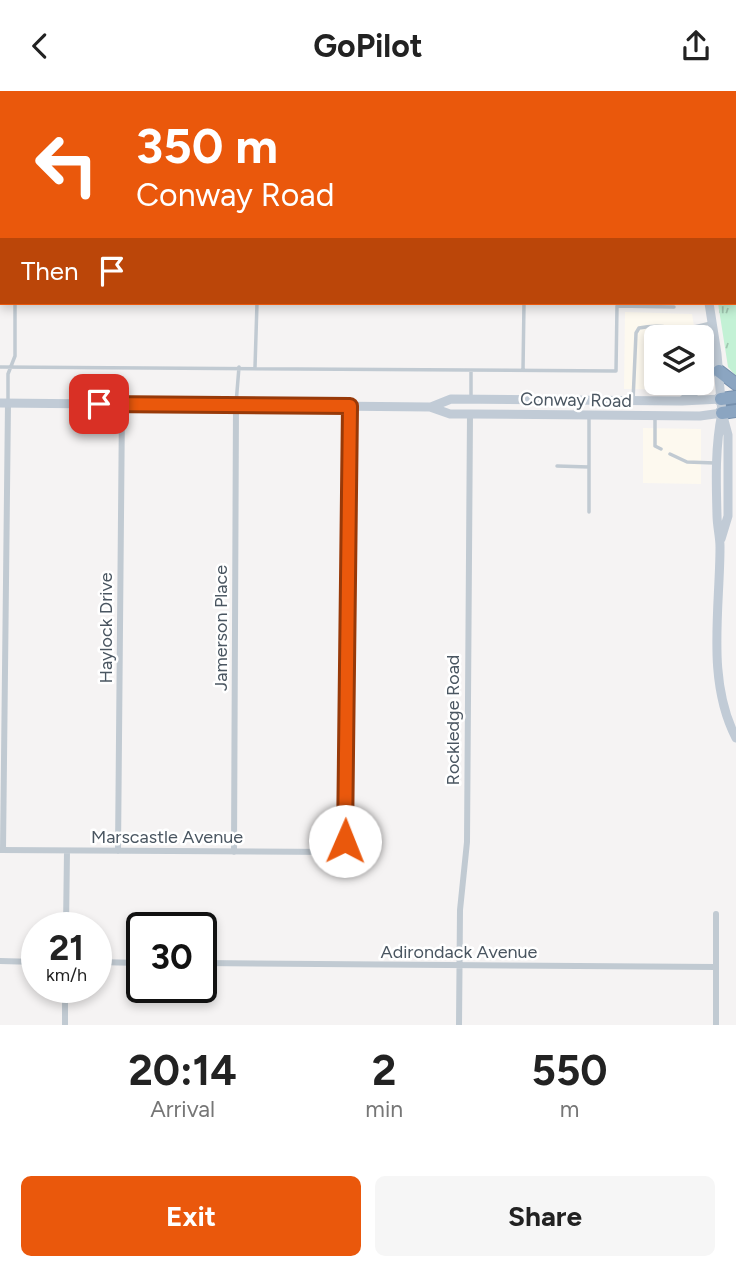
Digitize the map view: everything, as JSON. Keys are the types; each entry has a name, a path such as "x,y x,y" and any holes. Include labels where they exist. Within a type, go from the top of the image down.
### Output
{"highway":[{"path":"719,371 736,384"},
{"path":"722,399 736,397"},
{"path":"722,413 736,411"}],"main road":[{"path":"709,305 722,399 717,435 717,516 720,544 717,644 720,688 736,738"},
{"path":"682,401 704,386 718,354"},
{"name":"Conway Road","path":"430,407 451,399 722,399"},
{"name":"Conway Road","path":"4,403 430,407 450,414 589,416 700,417 722,413"},
{"path":"720,544 728,516 729,435 722,413"}],"street":[{"path":"2,851 4,403"},
{"name":"Haylock Drive","path":"118,851 122,404"},
{"name":"Jamerson Place","path":"234,852 236,405"},
{"name":"Marscastle Avenue","path":"2,851 335,852 343,848 350,406"},
{"name":"Rockledge Road","path":"459,1025 460,910 467,842 470,414"},
{"path":"66,912 67,851"},
{"path":"716,914 716,1025"},
{"path":"0,961 21,962"},
{"name":"Adirondack Avenue","path":"217,963 716,967"},
{"path":"65,1003 65,1025"}],"lane":[{"path":"4,403 8,374 15,356 15,305"},
{"path":"255,367 257,305"},
{"path":"523,370 524,305"},
{"path":"0,367 615,371 617,306 674,307"},
{"path":"701,325 713,322"},
{"path":"633,401 636,333 639,328 644,328"},
{"path":"236,405 239,367"},
{"path":"471,371 471,399"},
{"path":"589,416 589,512"},
{"path":"655,416 655,446 661,449"},
{"path":"670,454 687,462 717,463"},
{"path":"557,466 589,467"}],"shaded area":[{"path":"625,312 692,314 694,325 644,325 644,389 624,389"},
{"path":"643,428 701,429 701,484 643,483"}],"green space":[{"path":"718,305 736,305 736,376 728,367"}],"route":[{"path":"99,404 350,406 345,841"}]}
